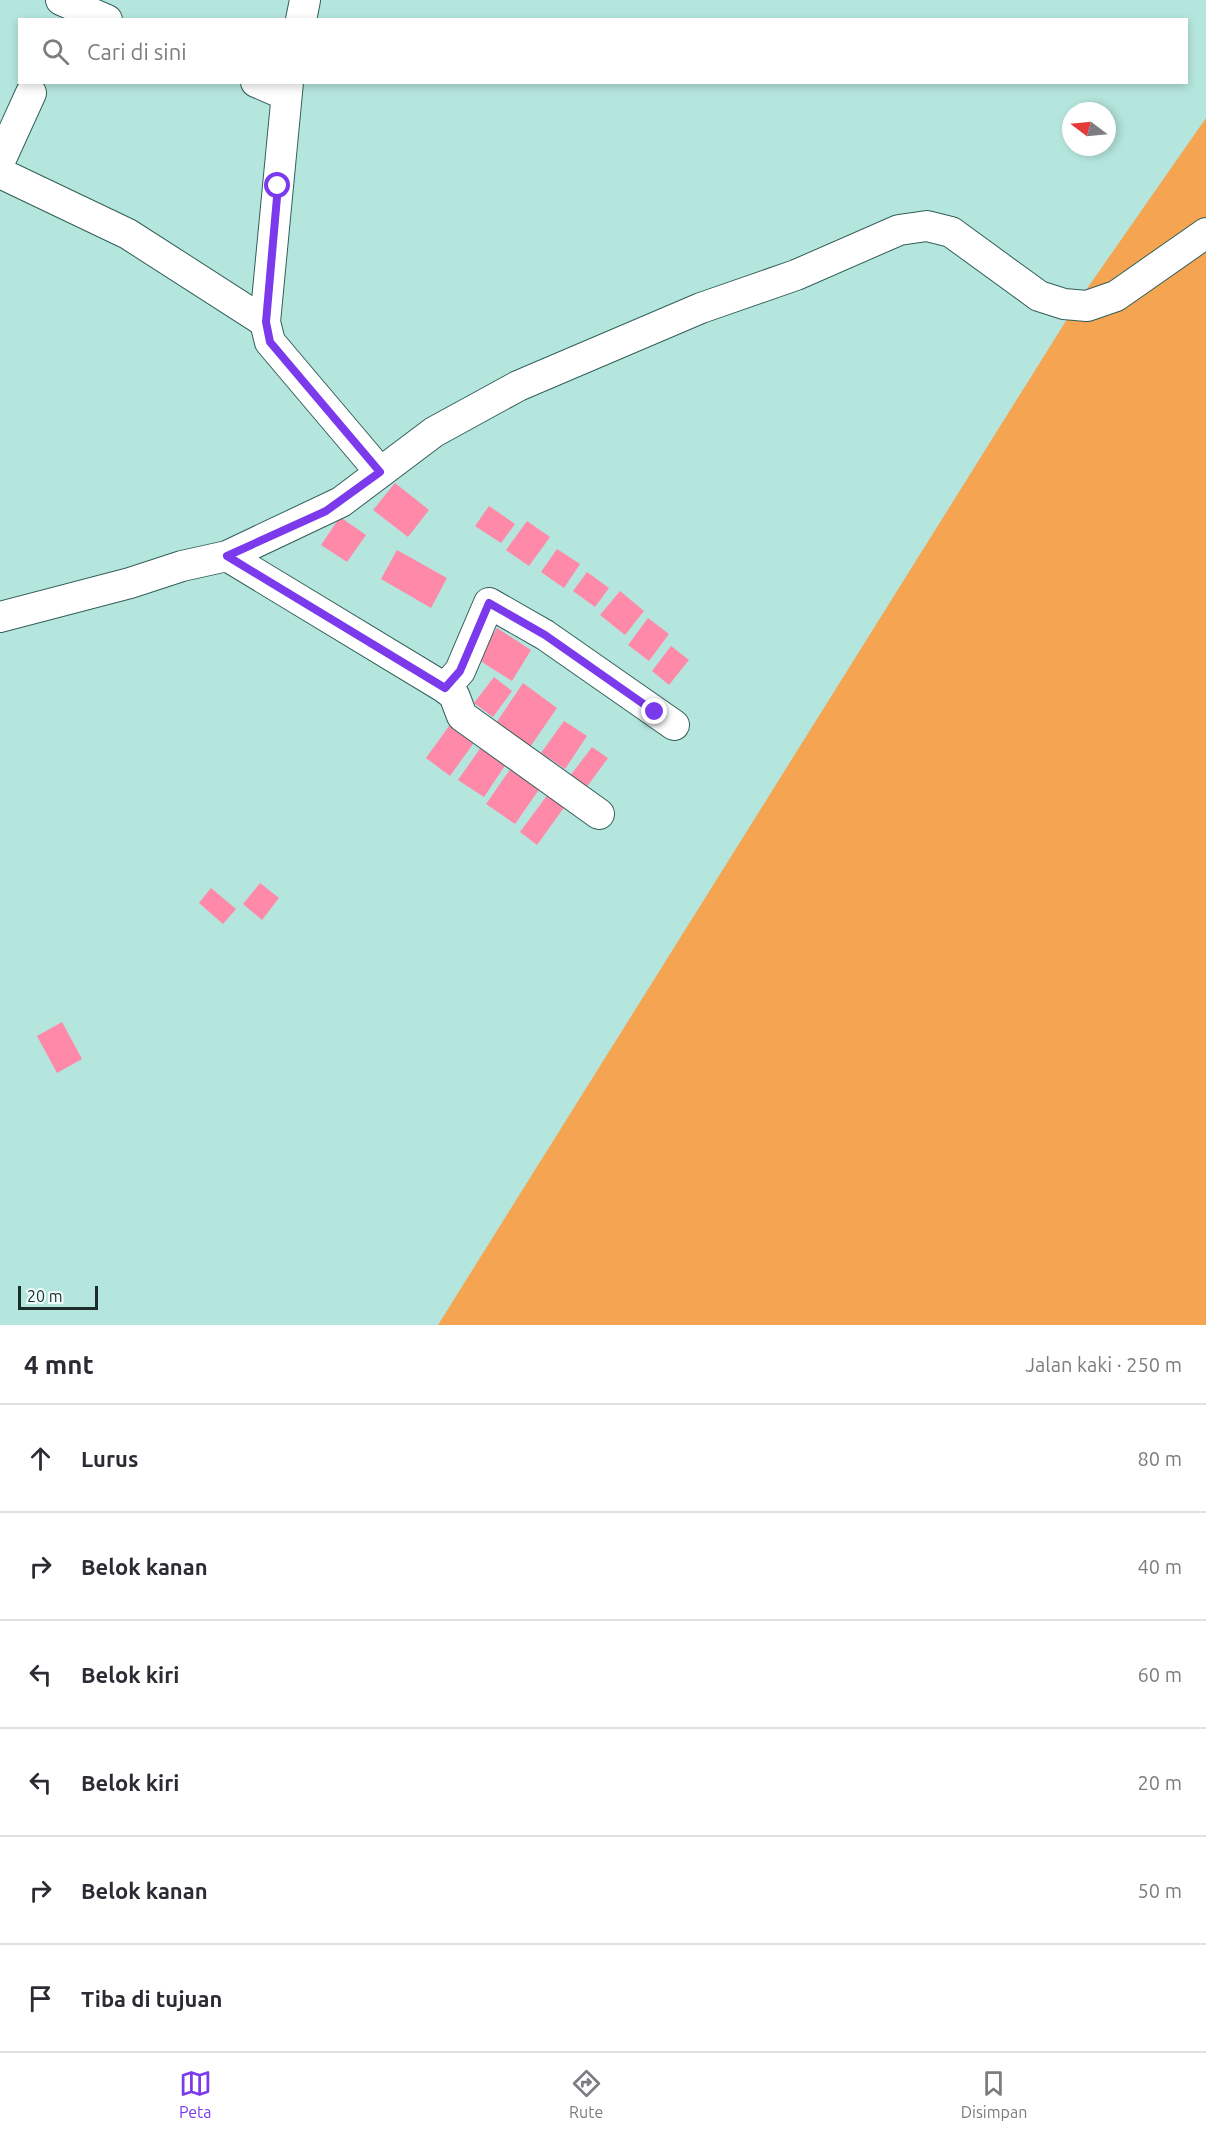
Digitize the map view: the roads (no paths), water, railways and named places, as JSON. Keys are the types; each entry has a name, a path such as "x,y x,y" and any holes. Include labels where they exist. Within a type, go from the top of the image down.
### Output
{"street":[{"path":"61,0 102,18"},
{"path":"301,18 305,0"},
{"path":"265,84 287,89 266,322 270,342 380,472"},
{"path":"0,161 31,93"},
{"path":"0,174 128,234 266,322"},
{"path":"0,617 227,556 333,506 434,432 548,371 701,308 796,275 899,230 927,226 951,232 1040,296 1064,304 1087,306 1116,296 1206,233"},
{"path":"227,556 445,688 454,695 462,716 598,814"},
{"path":"445,688 460,671 489,603 545,635 674,725"}]}
